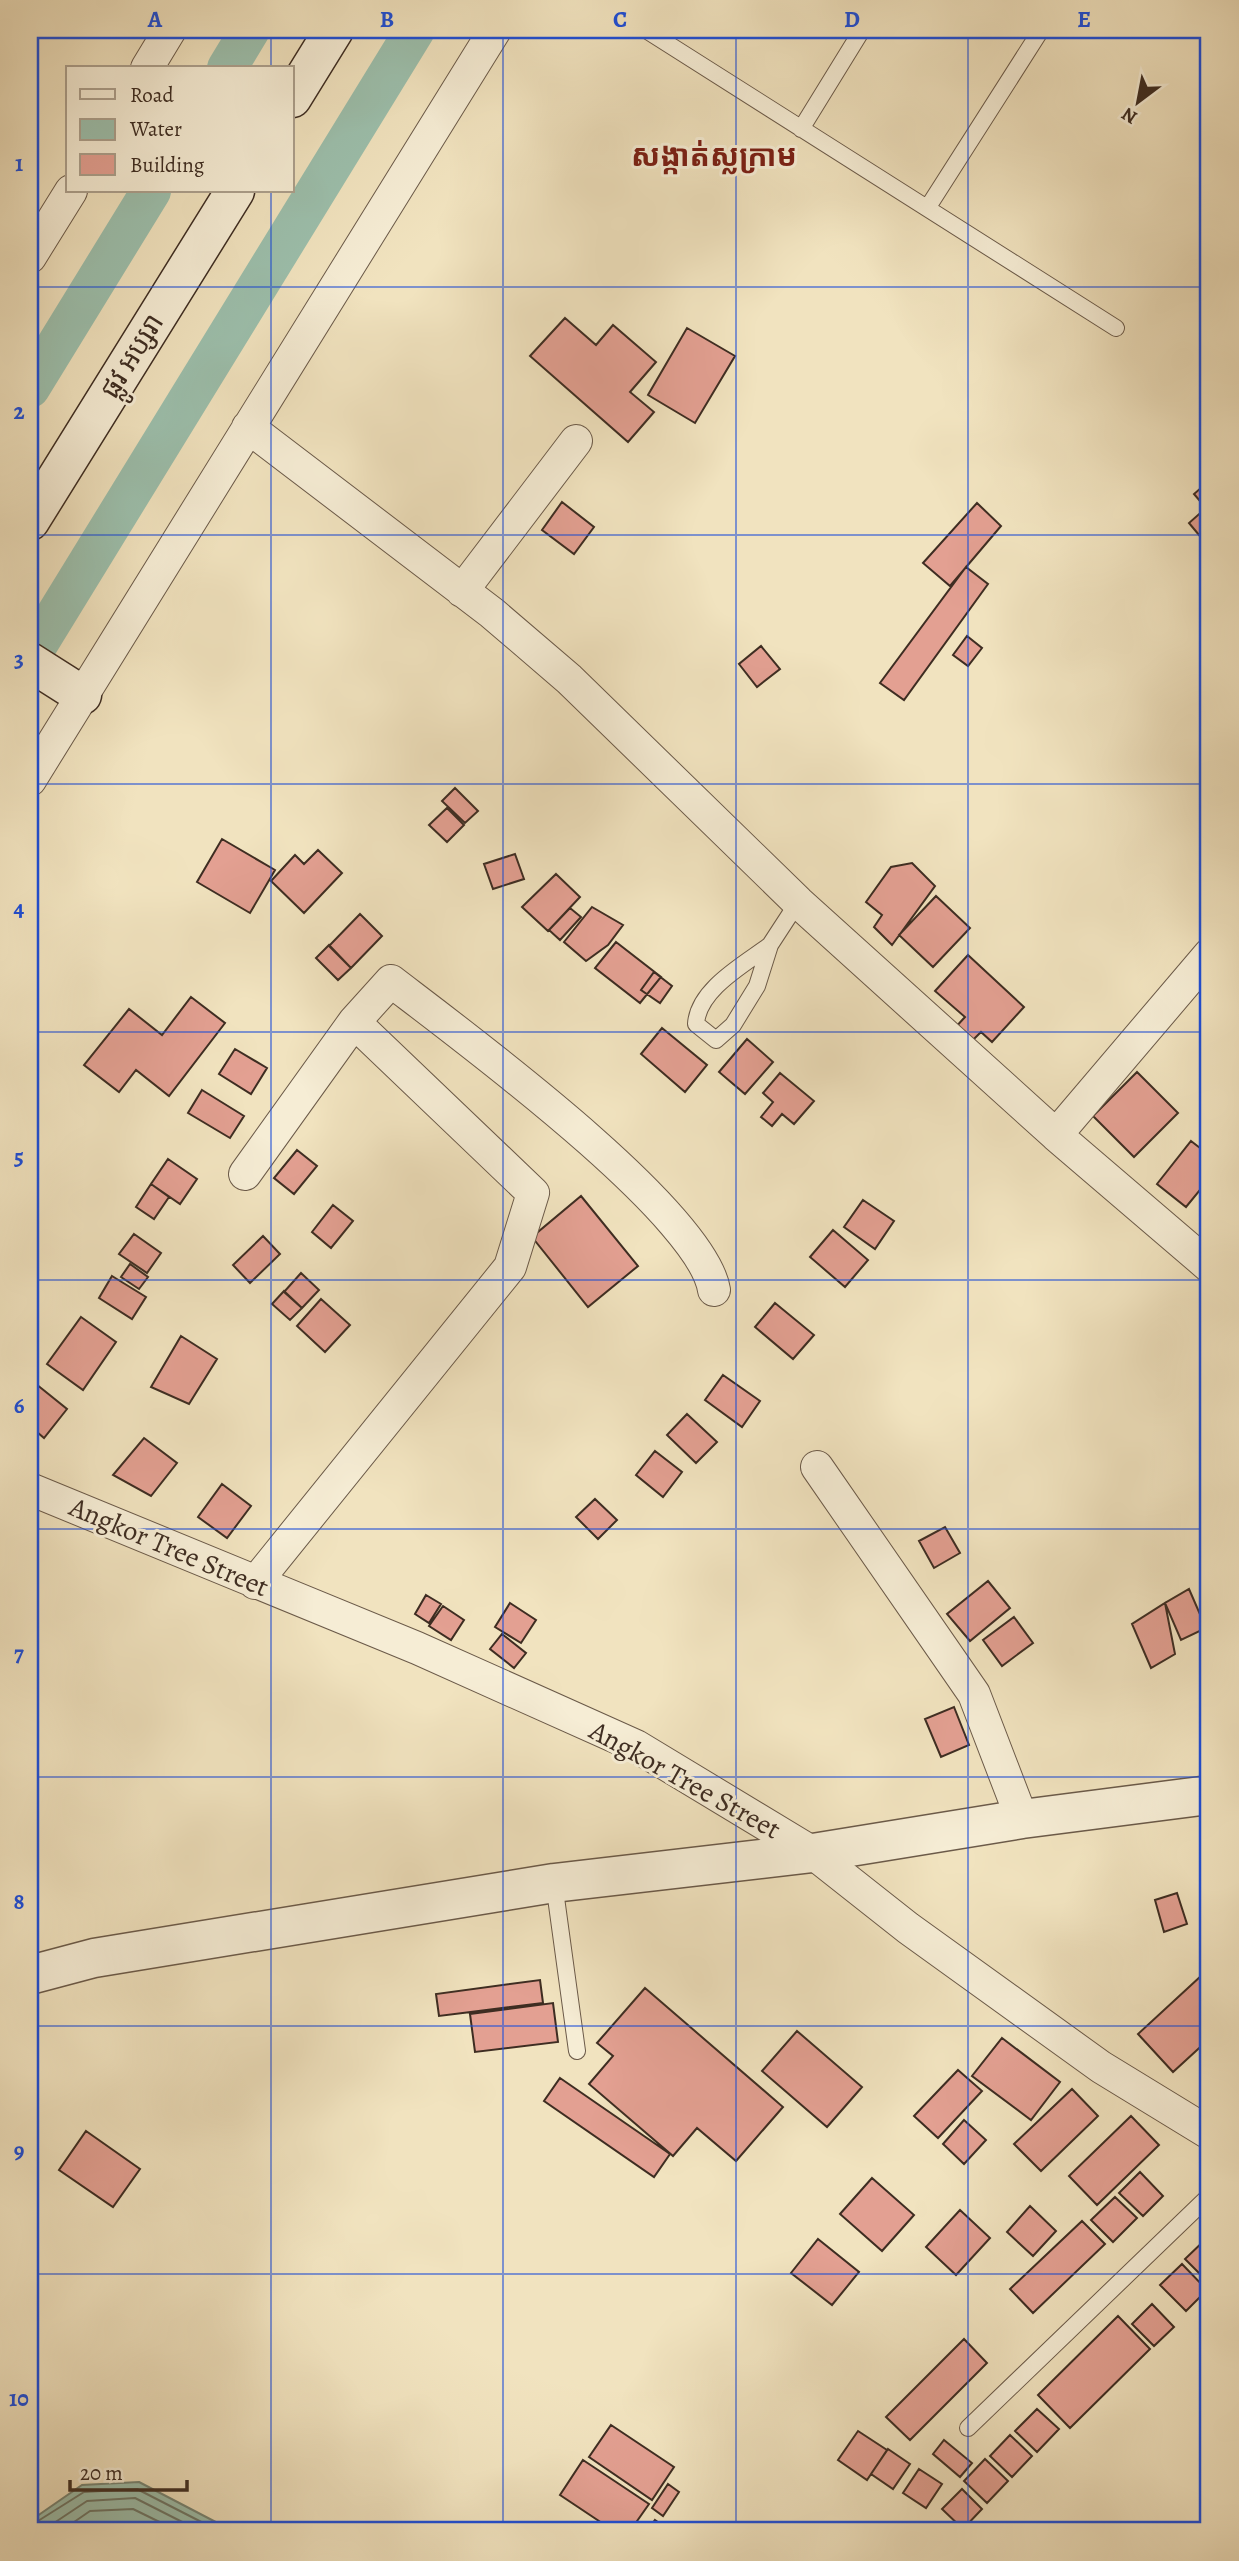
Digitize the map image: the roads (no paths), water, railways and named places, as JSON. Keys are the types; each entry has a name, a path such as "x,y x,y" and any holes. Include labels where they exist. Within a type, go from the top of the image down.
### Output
{"street":[{"path":"148,66 170,30"},
{"path":"294,94 334,30"},
{"path":"30,780 495,30"},
{"path":"30,257 70,192"},
{"name":"ផ្លូវ អប្សរា","path":"30,522 233,192"},
{"path":"248,427 462,591 569,679 798,902 1056,1135 1209,1266"},
{"path":"462,591 576,441"},
{"path":"30,662 82,695"},
{"path":"1056,1135 1209,955"},
{"path":"245,1174 354,1022 391,981 519,1079 666,1211 708,1269 714,1290"},
{"path":"255,1583 510,1267 533,1193 354,1022"},
{"path":"817,1467 974,1694 1022,1819"},
{"name":"Angkor Tree Street","path":"30,1489 416,1648 636,1746 813,1853 908,1927 1101,2067 1209,2133"},
{"path":"30,1975 94,1958 554,1883 813,1853 1022,1819 1209,1795"}],"lane":[{"path":"646,30 1116,328"},
{"path":"801,129 862,30"},
{"path":"928,207 1041,30"},
{"path":"770,945 723,981 699,1007 696,1024 710,1039 716,1040 733,1025 743,1010 757,986 770,945 798,902"},
{"path":"554,1883 577,2051"},
{"path":"968,2428 1209,2196"}],"water":[{"path":"139,2482 233,2531 30,2531 30,2521 82,2485"}],"waterway":[{"path":"228,66 250,30"},
{"path":"38,644 415,30"},
{"path":"30,388 150,192"}],"district":[{"name":"សង្កាត់ស្លក្រាម","path":"714,156"}]}
